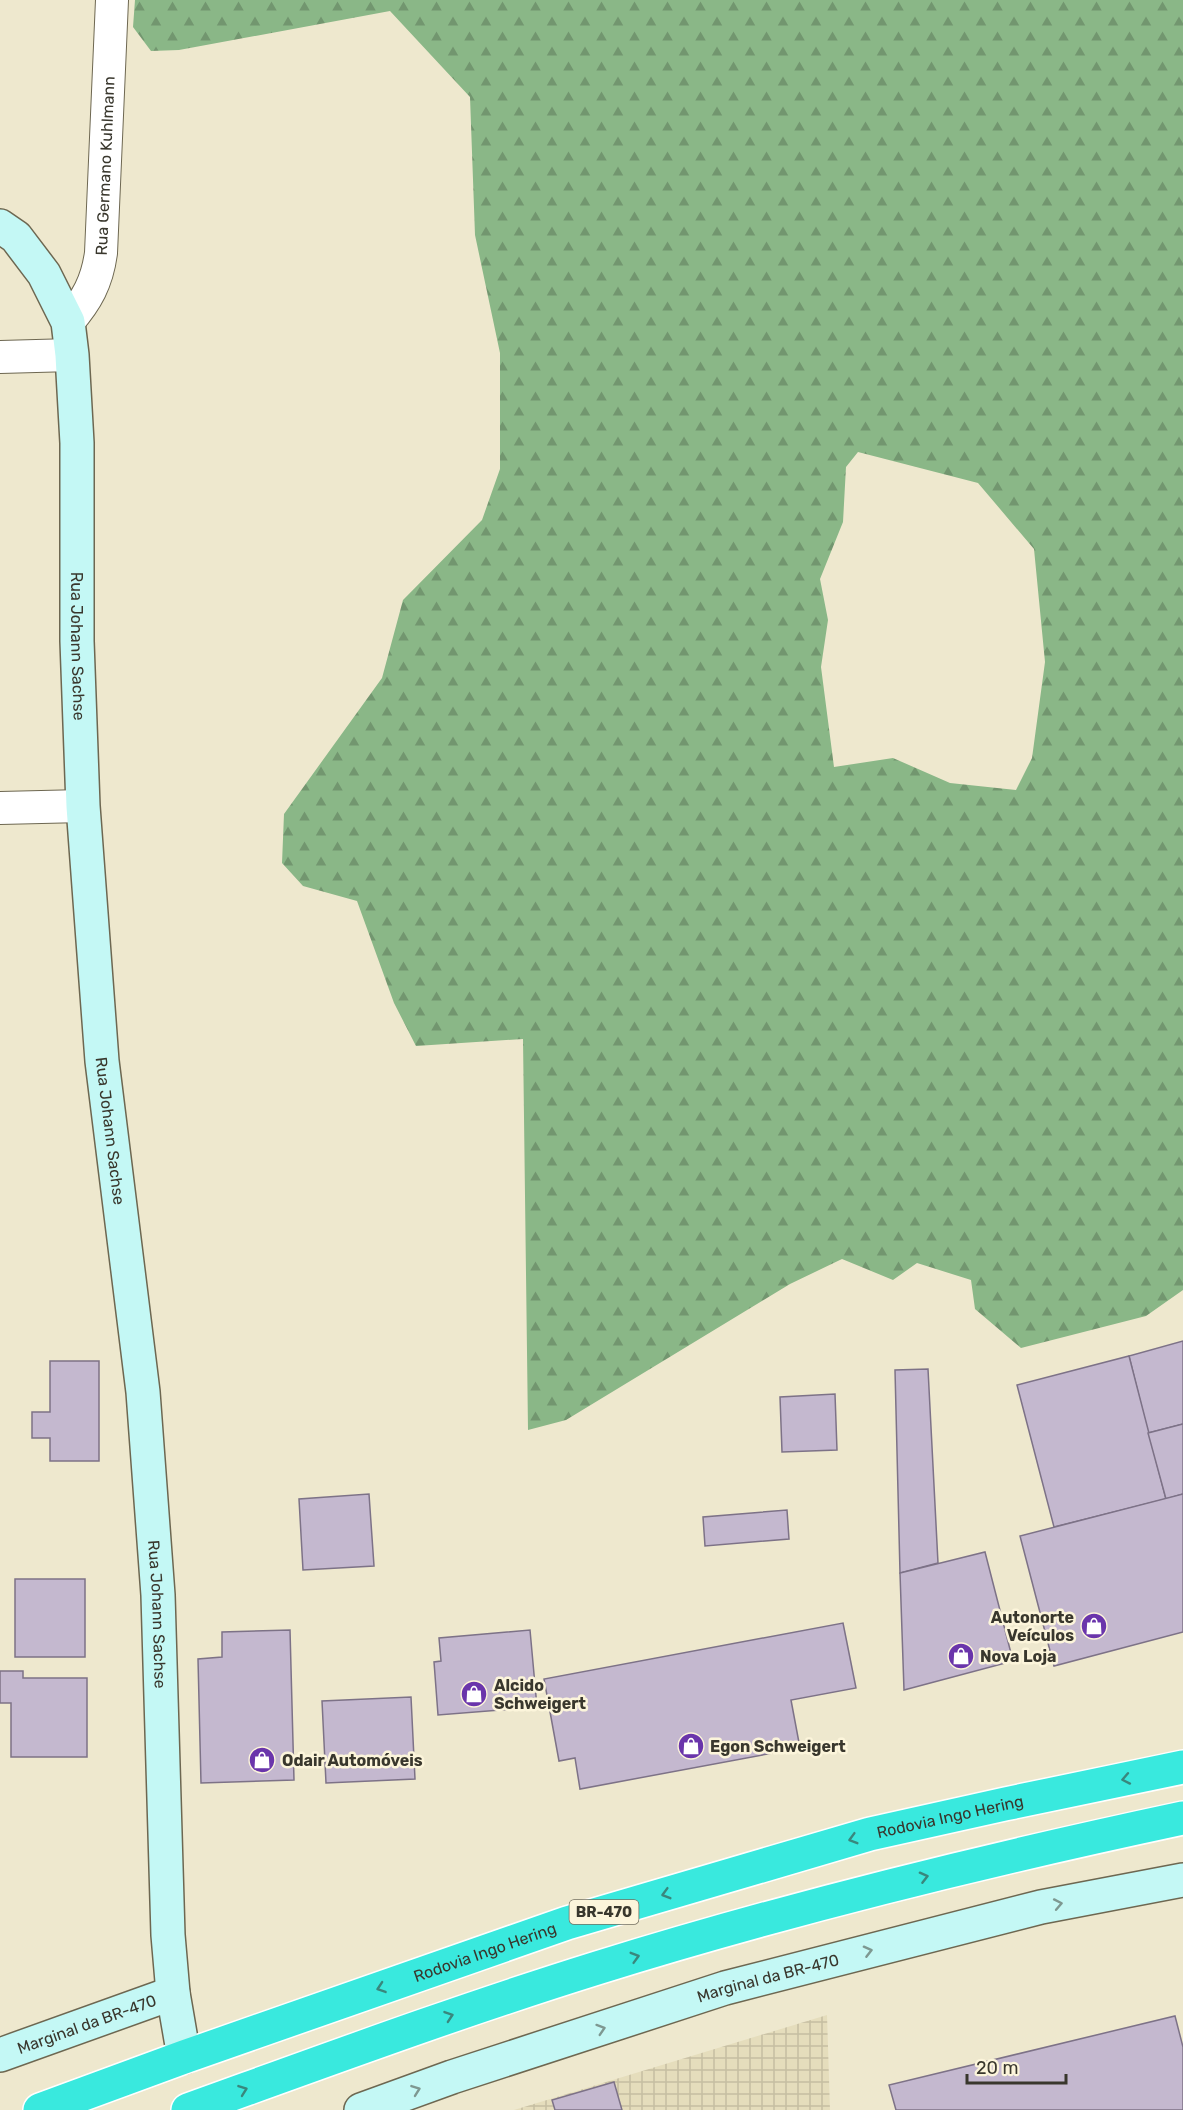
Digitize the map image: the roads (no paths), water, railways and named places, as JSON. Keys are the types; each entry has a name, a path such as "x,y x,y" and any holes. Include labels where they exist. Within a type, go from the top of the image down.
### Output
{"highway":[{"name":"Rodovia Ingo Hering","path":"40,2110 567,1923 897,1828 1183,1767"},
{"path":"188,2110 458,2013 600,1968 849,1896 996,1859 1183,1818"}],"street":[{"name":"Rua Germano Kuhlmann","path":"68,322 86,301 99,272 112,0"},
{"name":"Rua Johann Sachse","path":"0,226 16,237 44,274 68,322 72,355 77,443 77,641 83,806 102,1061 143,1392 158,1595 168,1935 173,1993 184,2057"},
{"path":"0,357 72,355"},
{"path":"0,808 83,806"},
{"name":"Marginal da BR-470","path":"360,2110 452,2077 725,1988 1041,1907 1183,1880"},
{"name":"Marginal da BR-470","path":"0,2055 173,1993"}],"place":[{"name":"Autonorte Veículos","path":"1094,1626"},
{"name":"Nova Loja","path":"961,1656"},
{"name":"Alcido Schweigert","path":"474,1694"},
{"name":"Egon Schweigert","path":"691,1746"},
{"name":"Odair Automóveis","path":"262,1760"}]}
